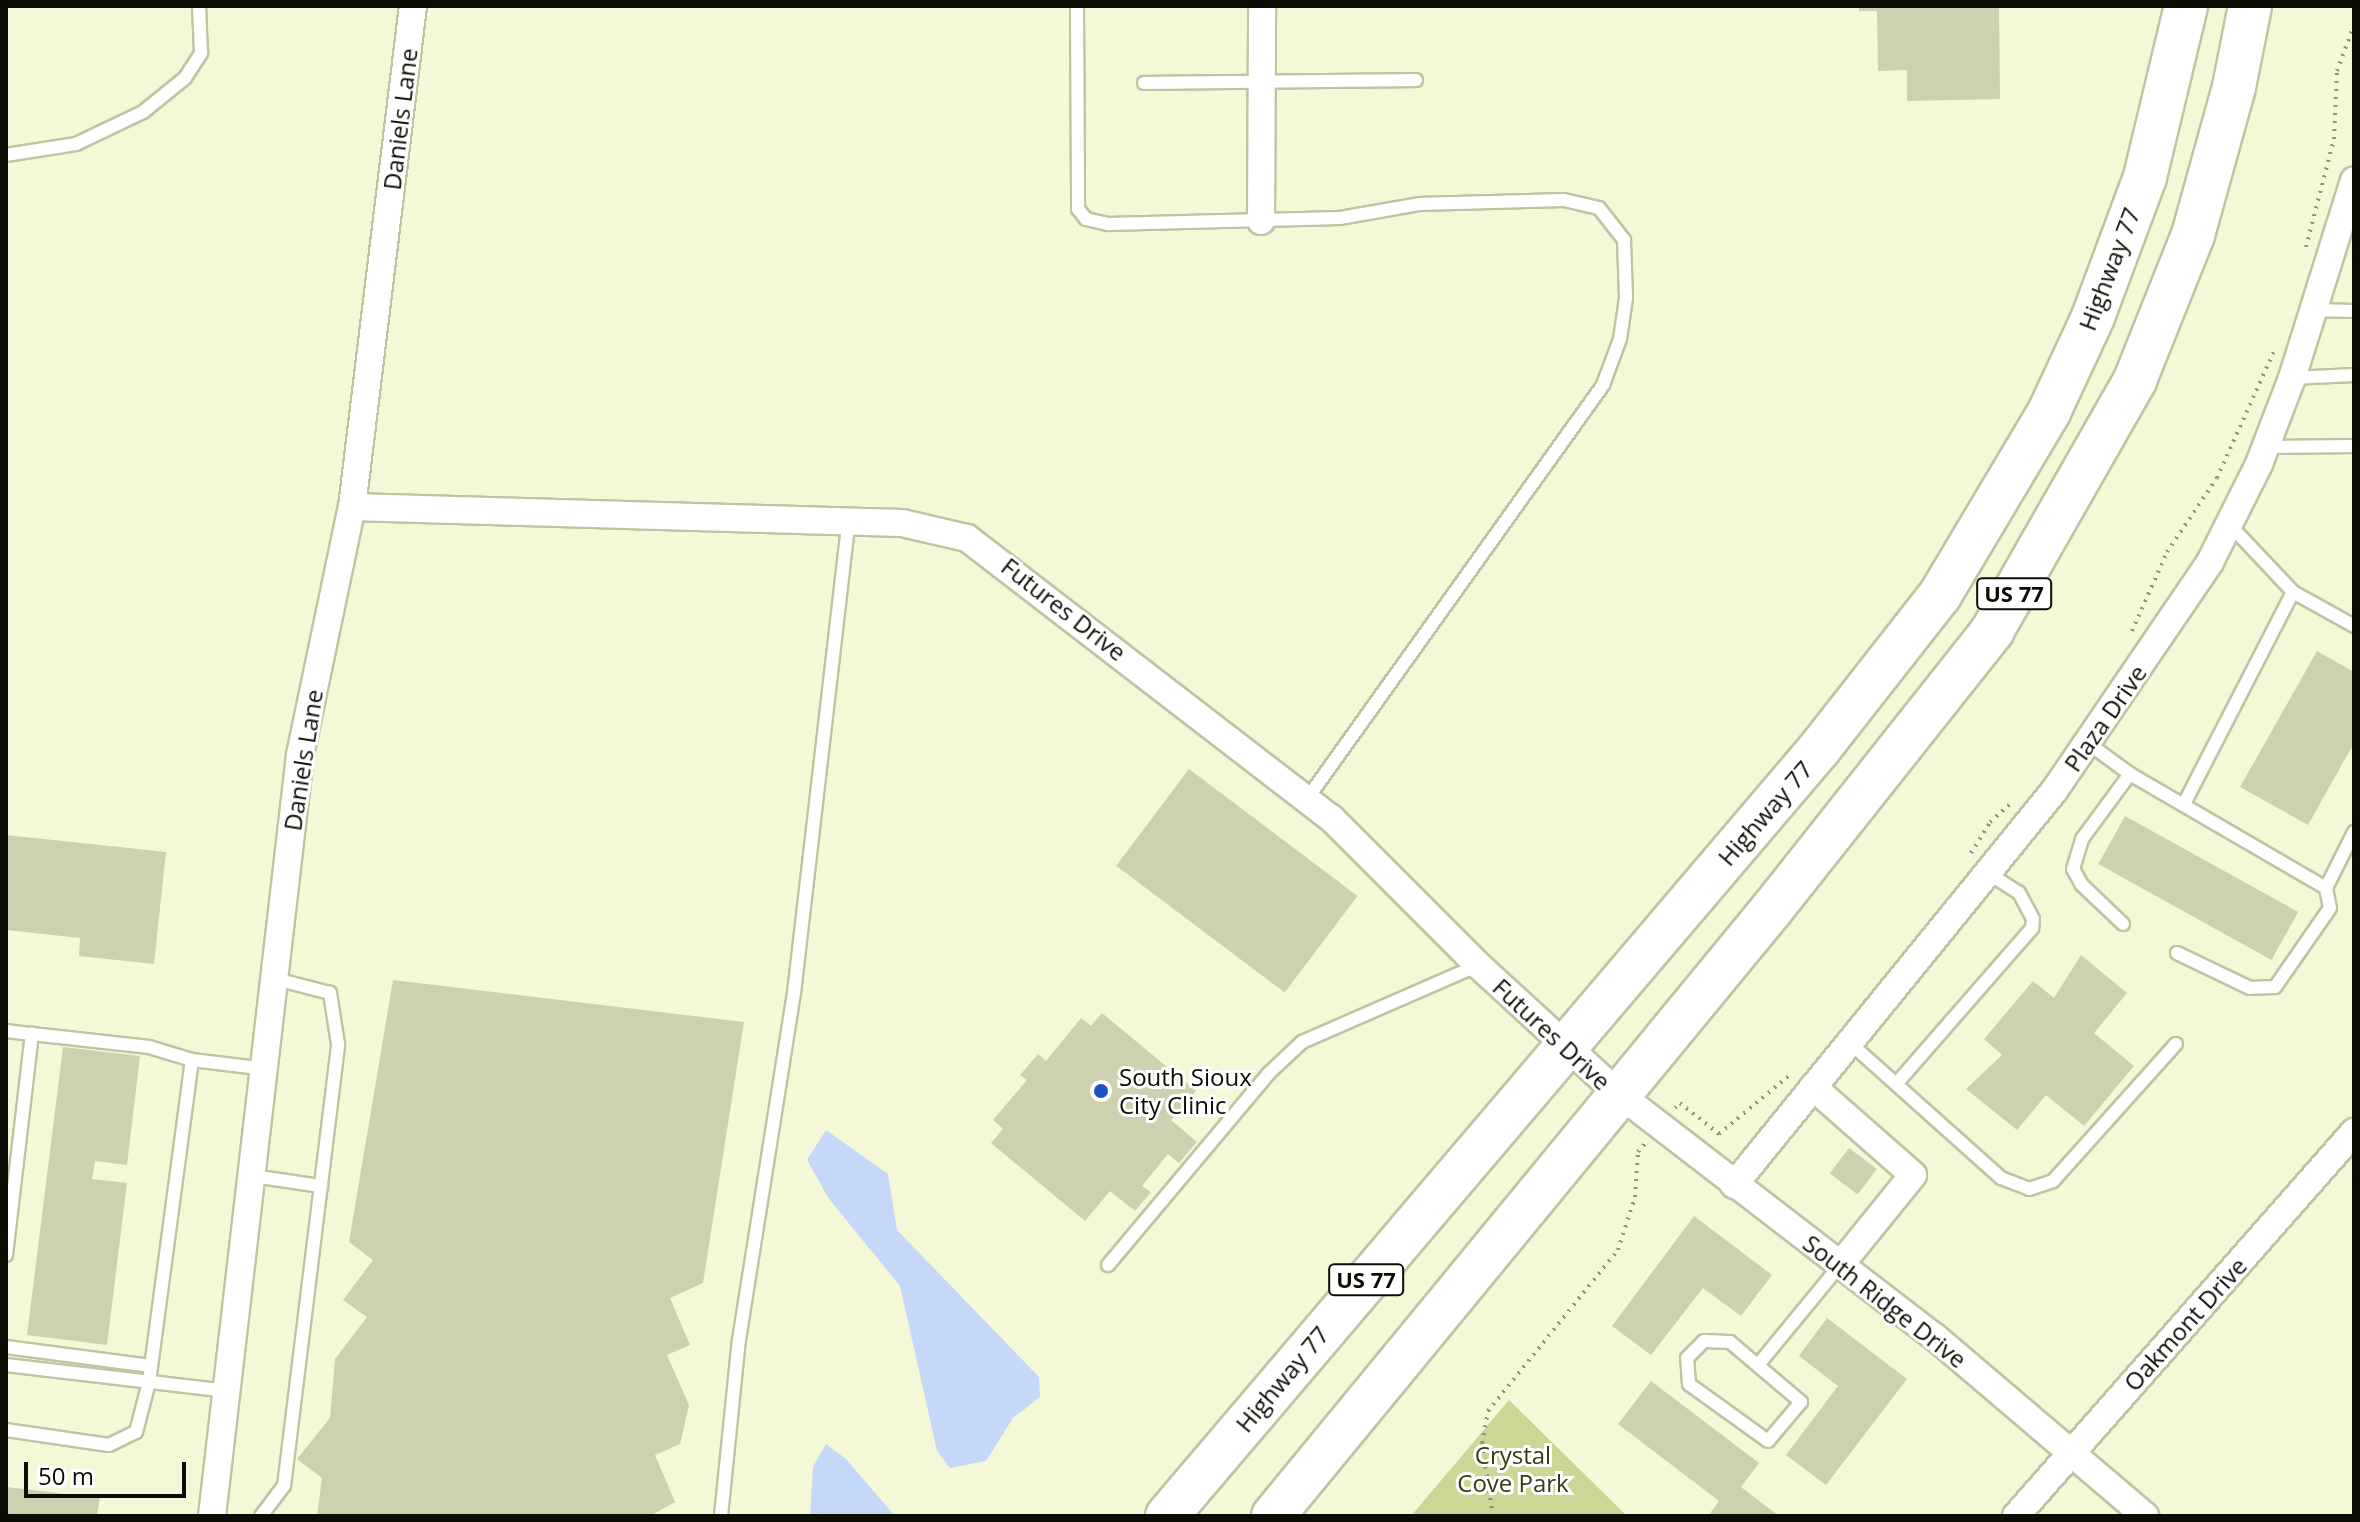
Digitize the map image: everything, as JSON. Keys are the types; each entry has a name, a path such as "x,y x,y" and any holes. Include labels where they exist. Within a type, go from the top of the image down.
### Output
{"highway":[{"name":"Highway 77","path":"1167,1516 1882,672 1989,519 2049,412 2093,317 2145,177 2186,6"},
{"name":"US 77","path":"1273,1516 1937,705 1992,631 2071,499 2135,380 2193,235 2234,87 2250,6"}],"street":[{"name":"Daniels Lane","path":"212,1516 300,755 352,507 413,6"},
{"path":"1261,221 1262,6"},
{"name":"Plaza Drive","path":"1734,1185 1850,1043 1978,865 2089,744 2210,562 2266,447 2292,378 2354,180"},
{"name":"Futures Drive","path":"352,507 849,521 938,528 982,547 1307,799 1370,854 1478,965 1619,1094"},
{"path":"1813,1087 1913,1175 1840,1265"},
{"name":"South Ridge Drive","path":"1619,1094 1840,1265 2072,1451 2145,1516"},
{"name":"Oakmont Drive","path":"2016,1516 2354,1132"}],"lane":[{"path":"6,155 76,144 143,112 185,78 201,53 199,6"},
{"path":"1077,6 1078,209 1086,219 1108,224 1261,221 1340,218 1419,204 1585,203 1599,208 1617,229 1627,269 1620,339 1603,385 1307,799"},
{"path":"1144,83 1416,80"},
{"path":"2313,310 2354,311"},
{"path":"2292,378 2354,375"},
{"path":"2266,447 2354,446"},
{"path":"721,1516 739,1340 794,993 849,521"},
{"path":"2229,524 2293,592 2354,626"},
{"path":"2184,804 2293,592"},
{"path":"2089,744 2130,774 2326,888"},
{"path":"2123,924 2082,885 2073,869 2082,839 2130,774"},
{"path":"2177,953 2250,988 2275,987 2330,908 2326,888 2354,832"},
{"path":"1897,1083 2032,928 2033,919 2019,893 1978,865"},
{"path":"1108,1265 1268,1074 1302,1042 1478,965"},
{"path":"261,1516 284,1486 338,1044 330,993 276,979"},
{"path":"6,1031 149,1047 192,1060 266,1069"},
{"path":"6,1255 32,1034"},
{"path":"1850,1043 2001,1178 2029,1189 2053,1181 2176,1044"},
{"path":"6,1430 109,1445 136,1432 149,1382 192,1060"},
{"path":"253,1176 321,1186"},
{"path":"1758,1365 1840,1265"},
{"path":"1704,1341 1730,1342 1758,1365 1801,1402 1768,1441 1689,1384 1687,1358 1704,1341"},
{"path":"6,1347 151,1366"},
{"path":"6,1365 227,1391"}],"path":[{"path":"2304,254 2334,139 2337,71 2354,25"},
{"path":"2127,641 2167,552 2217,478 2279,339"},
{"path":"1978,865 1990,822 2019,795"},
{"path":"1493,1516 1482,1443 1488,1411 1618,1250 1635,1197 1638,1152 1680,1103 1719,1134 1772,1094 1802,1061"}],"green space":[{"name":"Crystal Cove Park","path":"1509,1400 1626,1515 1627,1516 1411,1516"}],"water":[{"path":"826,1130 888,1174 897,1230 1039,1377 1040,1397 1013,1418 986,1461 950,1468 937,1451 900,1286 829,1199 807,1160"},
{"path":"826,1444 846,1459 895,1516 810,1516 813,1467"}],"building":[{"path":"1859,6 1999,6 2000,99 1907,101 1907,70 1878,71 1877,11 1859,11"},
{"path":"2317,651 2354,672 2354,743 2308,825 2240,787"},
{"path":"1189,769 1358,896 1285,993 1116,866"},
{"path":"2125,816 2298,912 2272,960 2098,864"},
{"path":"6,835 166,852 154,964 79,956 80,938 6,930"},
{"path":"2081,955 2127,993 2094,1033 2134,1066 2084,1126 2046,1095 2017,1130 1966,1089 2002,1055 1984,1039 2033,981 2054,998"},
{"path":"393,980 744,1022 703,1283 670,1298 690,1345 667,1355 689,1405 680,1444 655,1455 675,1502 650,1516 317,1516 322,1478 297,1459 330,1418 335,1359 367,1317 343,1300 373,1260 349,1242"},
{"path":"1102,1013 1196,1091 1171,1120 1197,1142 1179,1163 1168,1154 1142,1186 1151,1192 1135,1211 1110,1191 1085,1221 991,1143 1003,1129 993,1120 1027,1080 1020,1075 1038,1054 1046,1061 1081,1018 1091,1026"},
{"path":"63,1047 140,1056 127,1165 95,1161 92,1179 127,1183 107,1345 27,1335"},
{"path":"1849,1148 1877,1169 1858,1195 1830,1174"},
{"path":"1694,1216 1772,1275 1741,1316 1703,1288 1651,1355 1612,1326"},
{"path":"1827,1318 1907,1379 1826,1485 1786,1455 1838,1386 1799,1356"},
{"path":"1651,1381 1759,1463 1741,1487 1779,1516 1708,1516 1719,1501 1618,1424"},
{"path":"6,1487 100,1498 97,1516 6,1516"}],"place":[{"name":"South Sioux City Clinic","path":"1101,1091"}]}
